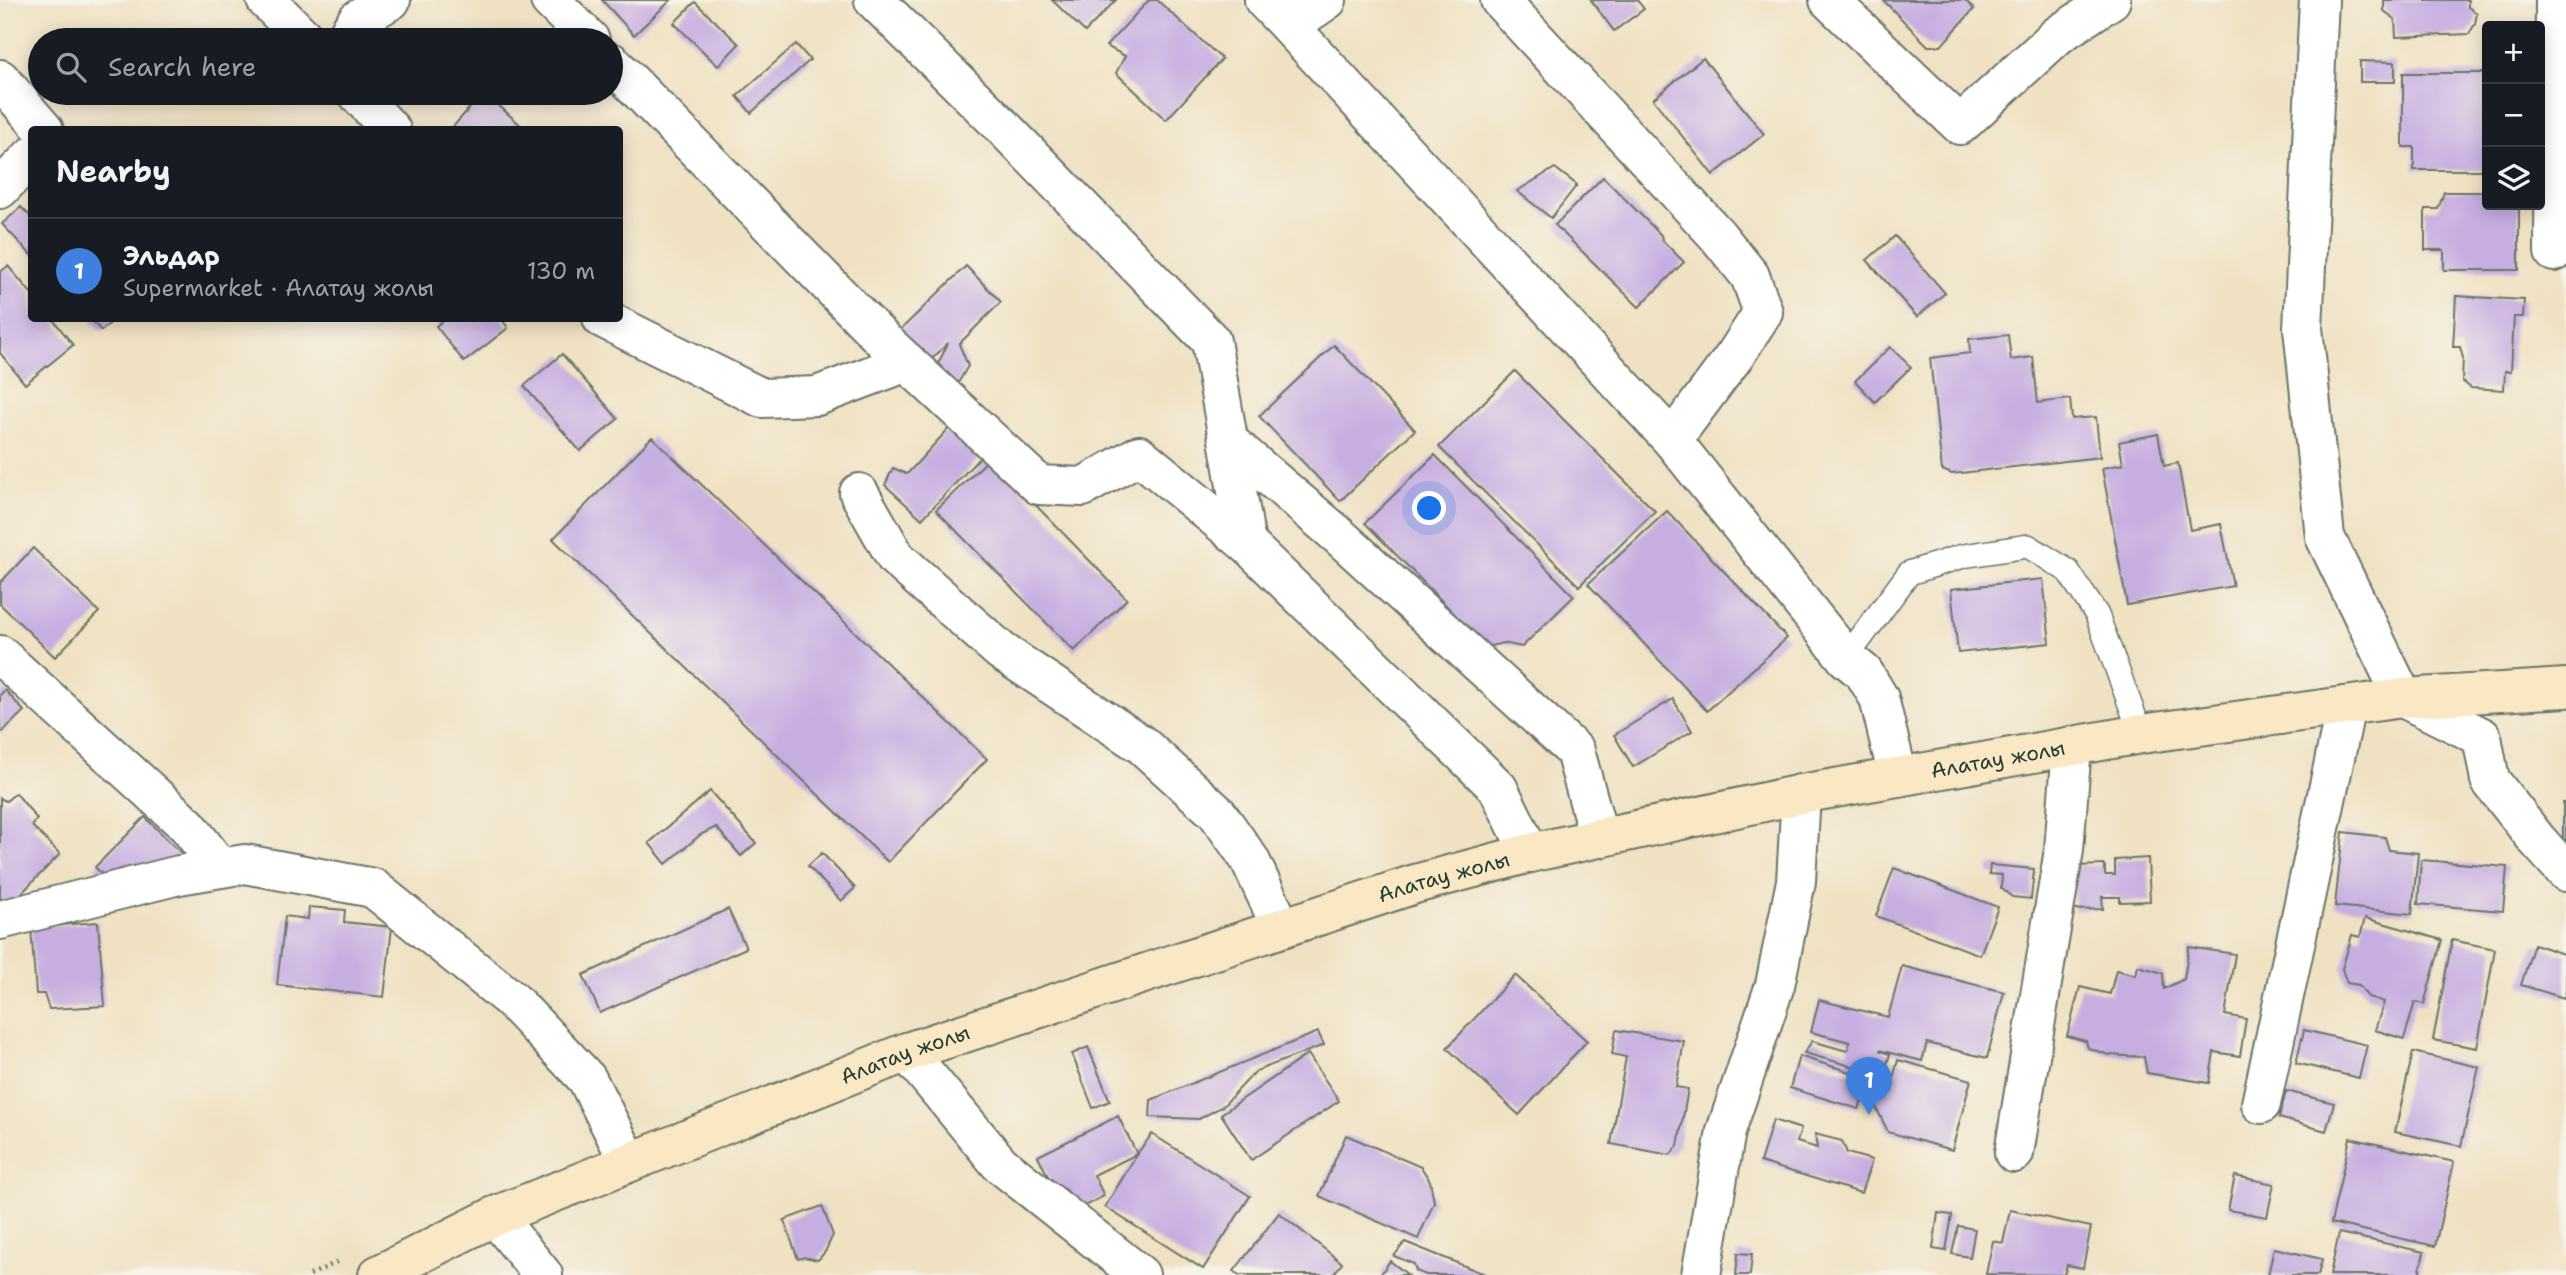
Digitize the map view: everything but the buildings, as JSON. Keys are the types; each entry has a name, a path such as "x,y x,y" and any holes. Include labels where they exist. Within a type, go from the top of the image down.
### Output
{"main road":[{"name":"Алатау жолы","path":"378,1275 495,1216 907,1052 1415,884 1530,853 1801,794 2141,734 2403,698 2566,688"}],"street":[{"path":"266,0 294,28"},
{"path":"352,28 357,20 391,0"},
{"path":"550,0 578,28"},
{"path":"874,0 1002,126 1210,341 1246,543"},
{"path":"1327,0 1277,13 1672,440 1846,658 1864,673 1879,698 1898,777"},
{"path":"1500,0 1717,234 1750,276 1763,312 1736,354 1672,440"},
{"path":"1829,0 1960,125 2059,35 2111,0"},
{"path":"2319,0 2303,328 2325,537 2403,698 2482,737 2490,780 2566,872"},
{"path":"2554,251 2555,0"},
{"path":"623,74 907,362 1038,485 1083,486 1139,455 1246,543 1498,788 1530,853"},
{"path":"0,79 41,126"},
{"path":"368,105 387,126"},
{"path":"0,189 28,160"},
{"path":"610,322 762,398 817,396 907,362"},
{"path":"1229,442 1339,536 1575,751 1599,838"},
{"path":"859,493 896,558 1001,651 1142,745 1217,813 1250,860 1281,927"},
{"path":"0,655 188,826 220,868"},
{"path":"2261,1104 2346,706"},
{"path":"2014,1153 2064,850 2072,746"},
{"path":"1701,1275 1726,1130 1775,985 1796,881 1801,794"},
{"path":"0,920 179,875 245,864 373,888 513,1001 587,1079 629,1162"},
{"path":"907,1052 1000,1164 1140,1275"},
{"path":"495,1216 543,1275"}],"lane":[{"path":"1846,658 1909,573 1963,556 2028,547 2068,570 2097,615 2141,734"}],"place":[{"name":"Эльдар","path":"1869,1115"}]}
